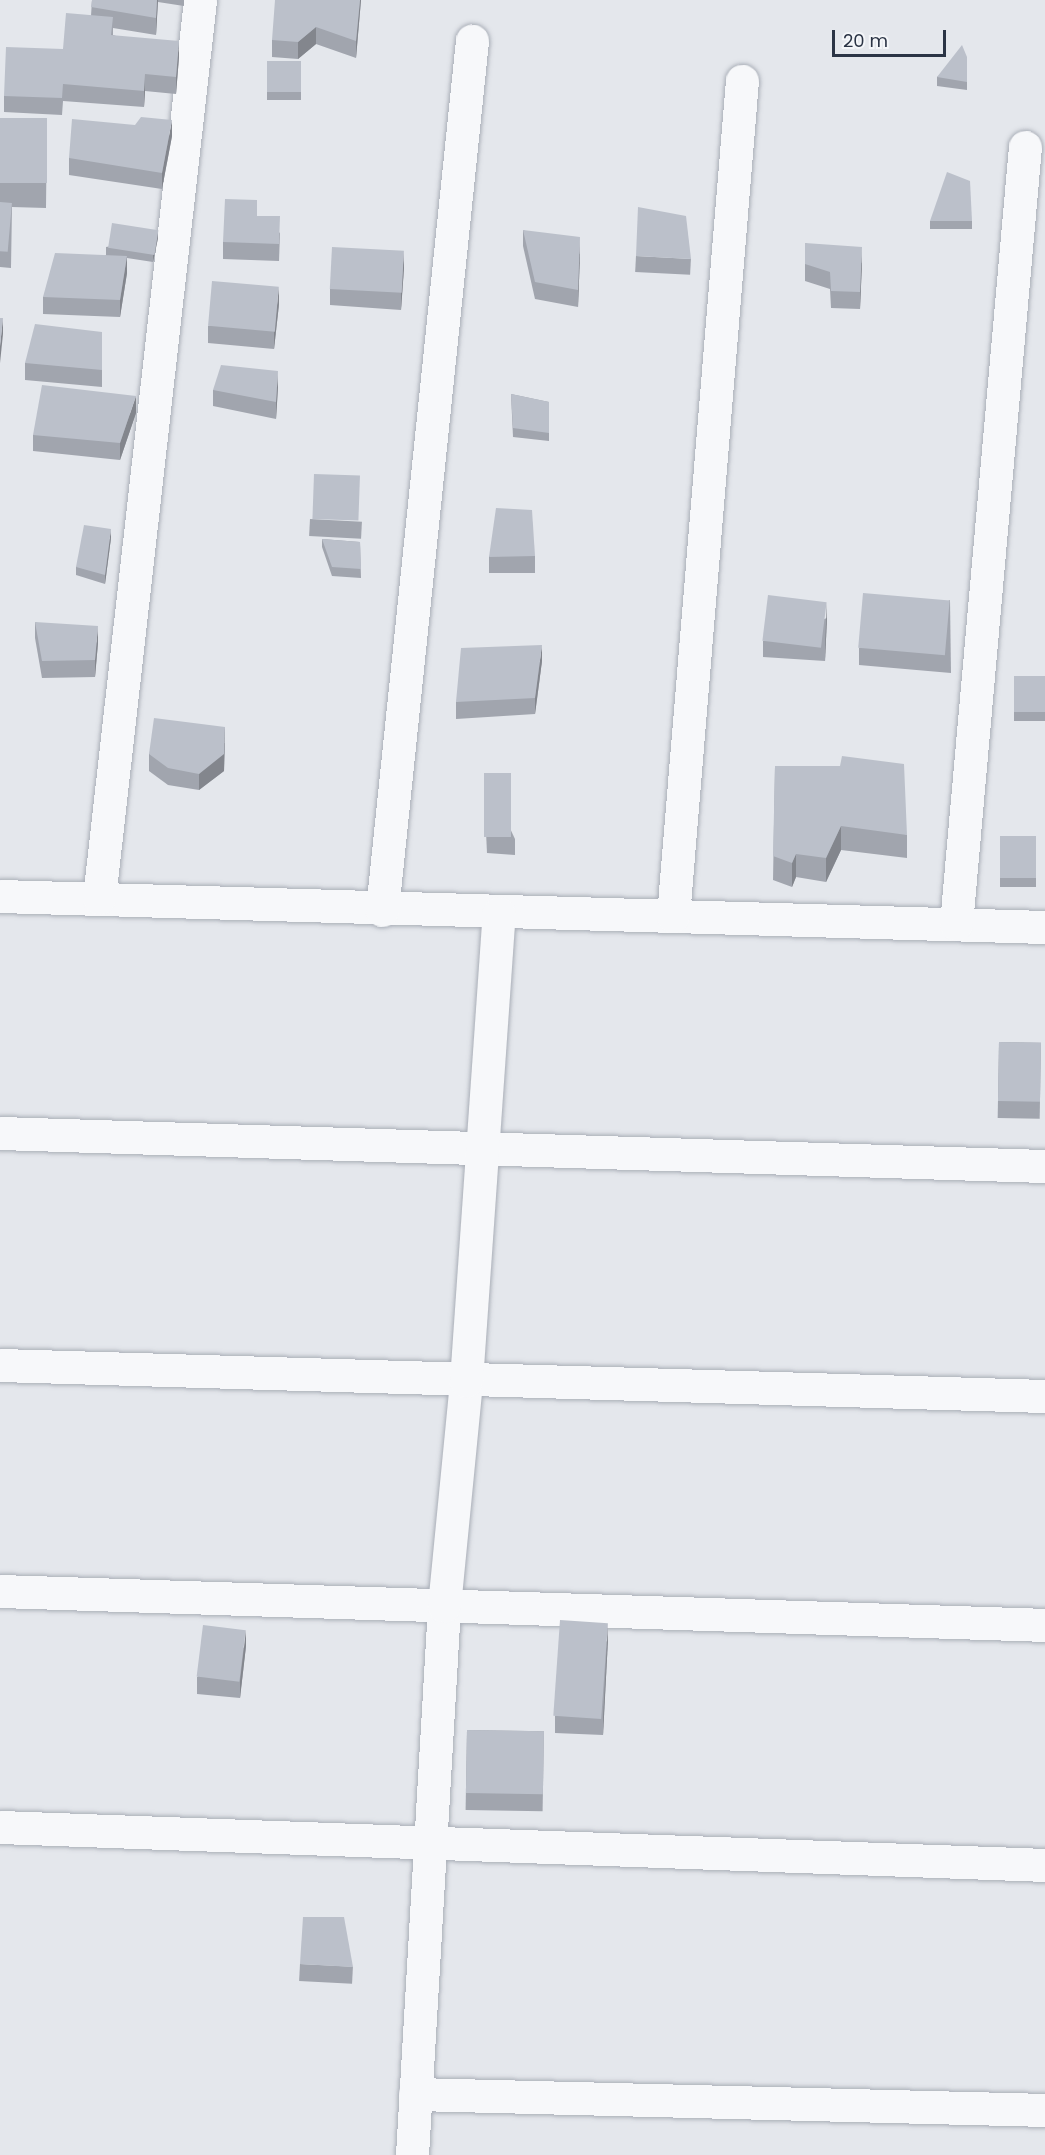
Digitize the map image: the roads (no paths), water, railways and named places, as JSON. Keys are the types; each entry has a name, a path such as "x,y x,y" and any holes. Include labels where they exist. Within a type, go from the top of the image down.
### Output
{"street":[{"path":"99,898 200,0"},
{"path":"382,910 472,41"},
{"path":"673,916 742,81"},
{"path":"956,924 1025,147"},
{"path":"0,896 499,914 673,916 1045,927"},
{"path":"412,2155 444,1606 466,1381 499,914"},
{"path":"0,1133 1045,1166"},
{"path":"0,1365 466,1381 1045,1396"},
{"path":"0,1591 1045,1625"},
{"path":"0,1827 430,1846 1045,1864"},
{"path":"415,2094 1045,2110"}]}
